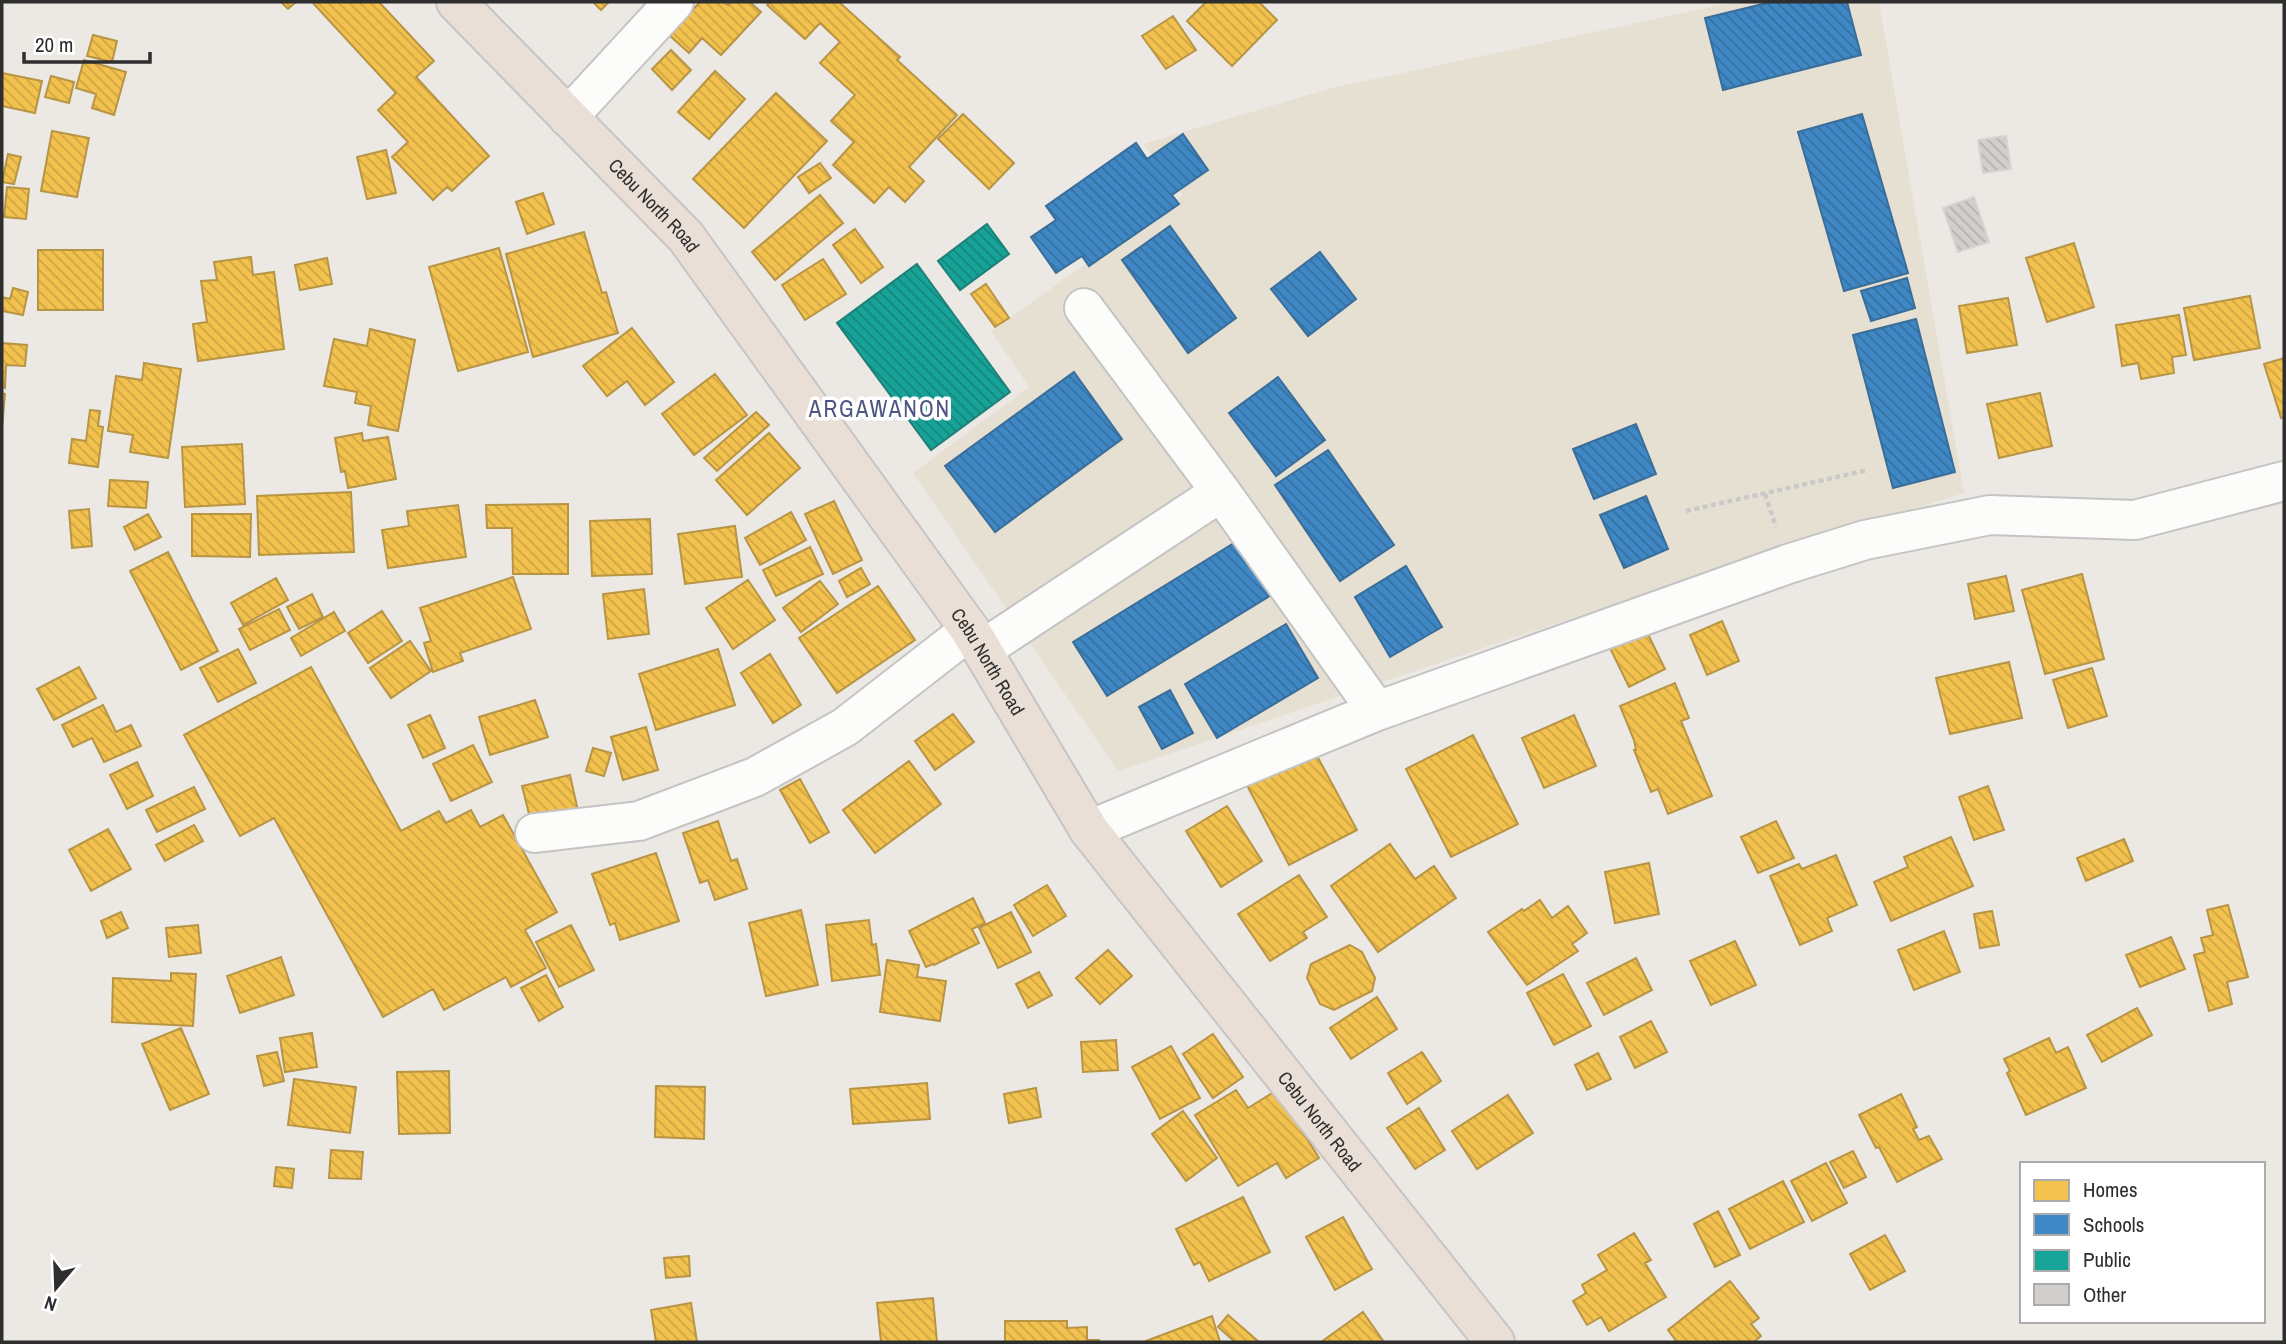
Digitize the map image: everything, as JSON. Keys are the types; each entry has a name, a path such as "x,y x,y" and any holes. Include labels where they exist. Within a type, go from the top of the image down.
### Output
{"highway":[{"name":"Cebu North Road","path":"456,2 686,237 977,640 1089,830 1495,1342"}],"street":[{"path":"568,117 674,2"},
{"path":"1084,307 1221,492 1377,711"},
{"path":"1089,830 1377,711 1788,564 1865,540 1990,515 2135,520 2284,481"},
{"path":"535,833 639,821 755,777 845,727 977,640 1221,492"}],"path":[{"path":"1686,511 1868,470"}],"shaded area":[{"path":"1734,2 1879,2 1964,493 1605,607 1118,771 913,473 1029,387 991,331 1183,195 1143,144 1332,88"}],"building: Homes":[{"path":"281,2 296,2 288,9"},
{"path":"312,2 379,2 434,61 416,77 489,156 452,191 447,187 433,200 392,157 408,142 378,110 396,93"},
{"path":"593,2 609,2 601,10"},
{"path":"700,2 723,2 728,5 731,2 750,2 761,12 721,55 702,38 689,53 669,35"},
{"path":"770,2 839,2 900,57 897,60 957,115 909,167 924,181 905,202 889,187 874,203 833,165 854,142 831,121 855,95 820,63 840,42 820,23 805,39 767,5"},
{"path":"1206,2 1259,2 1277,20 1232,66 1187,21"},
{"path":"1173,16 1196,50 1166,69 1142,36"},
{"path":"93,35 117,41 112,62 87,56"},
{"path":"671,50 691,70 672,90 652,69"},
{"path":"84,60 126,72 114,115 92,108 96,94 76,88"},
{"path":"715,71 745,99 709,139 678,112"},
{"path":"2,73 42,81 35,113 2,106"},
{"path":"51,76 74,82 69,103 45,97"},
{"path":"776,93 827,141 744,228 693,179"},
{"path":"963,114 1014,163 989,189 938,139"},
{"path":"52,131 89,138 77,197 41,191"},
{"path":"386,150 396,193 367,199 357,157"},
{"path":"8,154 21,157 14,184 2,182"},
{"path":"820,163 831,178 809,193 798,177"},
{"path":"7,187 29,189 26,219 4,217"},
{"path":"543,193 554,224 527,234 516,202"},
{"path":"820,195 843,223 775,280 752,252"},
{"path":"855,229 883,267 861,283 833,245"},
{"path":"584,232 602,293 606,292 618,333 533,357 506,254"},
{"path":"2074,243 2094,307 2047,322 2026,258"},
{"path":"499,248 528,352 458,371 429,267"},
{"path":"38,250 103,250 103,310 38,310"},
{"path":"251,257 253,275 274,272 284,349 198,361 193,324 207,322 201,281 217,280 214,262"},
{"path":"327,258 332,284 300,290 295,265"},
{"path":"823,259 846,294 805,320 782,285"},
{"path":"986,284 1009,318 995,327 971,294"},
{"path":"13,288 28,292 23,315 2,311 2,297 10,299"},
{"path":"2250,296 2260,348 2194,360 2184,308"},
{"path":"2008,298 2017,345 1967,353 1959,306"},
{"path":"2179,315 2186,355 2172,357 2174,373 2141,379 2138,363 2122,366 2116,325"},
{"path":"632,328 674,382 645,405 627,381 607,396 583,366"},
{"path":"370,329 415,340 398,431 368,425 371,406 355,403 357,392 324,386 334,339 367,346"},
{"path":"2,343 27,345 25,366 6,365 5,388 2,387"},
{"path":"2284,358 2284,417 2281,418 2264,364"},
{"path":"144,363 181,369 168,458 130,452 133,435 108,431 116,376 142,380"},
{"path":"715,374 747,415 694,455 662,414"},
{"path":"2,393 5,394 2,428"},
{"path":"2040,393 2052,446 1999,458 1987,404"},
{"path":"90,410 100,411 98,426 103,427 98,467 69,463 72,439 86,441"},
{"path":"756,412 769,425 717,471 704,458"},
{"path":"362,433 363,441 388,437 396,479 348,488 345,471 341,472 335,438"},
{"path":"769,433 800,468 747,515 716,480"},
{"path":"242,444 245,504 185,507 182,447"},
{"path":"110,480 148,482 146,508 108,506"},
{"path":"351,492 354,552 259,555 257,496"},
{"path":"834,501 862,560 833,574 805,514"},
{"path":"568,504 568,574 513,574 512,528 487,528 486,505"},
{"path":"458,505 466,557 388,568 382,530 409,526 407,511"},
{"path":"89,509 92,546 72,548 69,511"},
{"path":"791,512 806,540 760,565 745,538"},
{"path":"148,514 161,537 135,550 124,527"},
{"path":"192,514 251,514 250,557 192,556"},
{"path":"650,519 652,574 592,576 590,521"},
{"path":"735,526 742,577 685,584 678,534"},
{"path":"810,547 823,574 776,596 763,570"},
{"path":"168,552 218,651 181,670 130,571"},
{"path":"861,568 870,584 847,597 839,581"},
{"path":"2082,574 2104,659 2045,674 2022,590"},
{"path":"2006,576 2014,611 1975,619 1968,584"},
{"path":"513,577 531,629 460,653 463,661 433,672 424,643 431,641 420,608"},
{"path":"276,578 288,600 243,625 231,603"},
{"path":"748,580 775,620 733,649 706,608"},
{"path":"820,581 838,604 801,632 783,608"},
{"path":"878,586 915,640 837,693 799,638"},
{"path":"644,589 649,634 608,639 603,594"},
{"path":"312,594 323,617 299,629 287,607"},
{"path":"279,609 290,630 250,650 239,629"},
{"path":"382,611 402,641 368,663 348,633"},
{"path":"334,612 345,631 301,656 291,638"},
{"path":"1722,621 1739,661 1707,675 1690,635"},
{"path":"1645,628 1665,669 1629,687 1609,646"},
{"path":"410,641 431,671 391,698 370,668"},
{"path":"238,649 256,683 218,702 200,668"},
{"path":"718,649 735,705 656,730 639,674"},
{"path":"770,654 801,705 773,723 741,673"},
{"path":"2009,662 2022,718 1950,734 1936,678"},
{"path":"79,667 96,698 54,720 37,689"},
{"path":"311,667 401,831 439,811 446,823 471,810 480,827 503,815 557,912 525,930 546,968 511,987 506,977 444,1010 433,989 383,1017 274,818 240,836 184,735"},
{"path":"2092,668 2107,716 2068,728 2053,680"},
{"path":"1675,683 1689,718 1681,721 1712,796 1668,814 1658,789 1651,792 1620,706"},
{"path":"535,700 548,737 490,755 479,717"},
{"path":"103,705 116,732 131,725 141,746 104,762 92,738 73,747 62,725"},
{"path":"953,714 974,742 935,770 915,741"},
{"path":"430,715 445,748 423,758 408,725"},
{"path":"1574,715 1596,766 1544,788 1522,738"},
{"path":"646,727 658,770 623,780 611,737"},
{"path":"1473,735 1518,824 1451,857 1406,769"},
{"path":"1309,741 1357,830 1289,865 1242,776"},
{"path":"473,745 492,782 451,801 433,764"},
{"path":"593,748 611,753 604,776 586,771"},
{"path":"909,761 941,804 875,853 843,810"},
{"path":"137,762 153,796 127,809 110,775"},
{"path":"570,775 578,811 531,822 522,786"},
{"path":"800,779 829,832 810,843 780,790"},
{"path":"1988,786 2004,830 1974,840 1959,797"},
{"path":"194,787 205,809 157,832 146,810"},
{"path":"1227,806 1262,861 1221,887 1186,831"},
{"path":"718,821 731,861 737,859 747,889 715,900 708,880 700,883 683,833"},
{"path":"1776,821 1794,858 1758,873 1741,837"},
{"path":"194,825 203,841 165,861 156,845"},
{"path":"108,829 131,869 91,891 69,850"},
{"path":"1951,837 1973,886 1891,921 1874,882 1908,867 1904,857"},
{"path":"2124,839 2133,861 2086,881 2077,858"},
{"path":"1390,844 1415,879 1434,866 1456,898 1378,952 1331,886"},
{"path":"656,853 679,921 620,940 615,923 610,925 592,874"},
{"path":"1836,855 1857,905 1827,918 1832,931 1800,945 1770,876 1799,864 1802,869"},
{"path":"1649,863 1659,914 1615,923 1605,872"},
{"path":"1299,875 1327,917 1303,932 1307,938 1270,961 1238,914"},
{"path":"1047,885 1066,916 1033,936 1014,905"},
{"path":"973,898 985,923 972,929 979,943 926,967 909,931"},
{"path":"1540,900 1552,918 1568,906 1587,933 1572,944 1578,951 1527,985 1488,932"},
{"path":"2228,905 2248,977 2227,982 2232,1004 2209,1011 2194,955 2205,952 2201,938 2213,935 2207,910"},
{"path":"801,910 818,985 766,996 749,923"},
{"path":"1992,911 1999,945 1980,948 1974,914"},
{"path":"121,912 128,928 107,938 101,921"},
{"path":"1011,912 1031,952 998,968 979,928"},
{"path":"869,920 872,945 876,944 880,975 832,981 826,925"},
{"path":"198,925 201,953 169,957 166,928"},
{"path":"571,925 594,970 559,987 536,942"},
{"path":"1944,931 1960,972 1914,990 1898,950"},
{"path":"2171,937 2185,969 2140,987 2126,955"},
{"path":"1735,941 1756,985 1711,1005 1690,961"},
{"path":"1350,945 1362,952 1375,978 1372,991 1334,1010 1320,1004 1307,978 1311,964"},
{"path":"1108,950 1132,976 1100,1004 1076,978"},
{"path":"281,957 294,995 240,1013 227,976"},
{"path":"1636,958 1652,990 1604,1015 1587,983"},
{"path":"887,960 919,965 917,977 946,981 940,1021 880,1012"},
{"path":"1039,972 1052,995 1028,1008 1016,984"},
{"path":"171,973 196,974 193,1026 112,1022 113,978 171,981"},
{"path":"1563,974 1591,1026 1554,1045 1527,993"},
{"path":"546,975 563,1007 539,1021 521,988"},
{"path":"1377,997 1397,1029 1351,1059 1330,1028"},
{"path":"2137,1008 2152,1035 2102,1062 2087,1035"},
{"path":"1651,1021 1667,1052 1635,1068 1620,1037"},
{"path":"181,1028 209,1094 170,1110 142,1044"},
{"path":"312,1033 317,1067 285,1072 280,1038"},
{"path":"1213,1034 1243,1077 1213,1098 1183,1054"},
{"path":"2049,1038 2056,1053 2068,1047 2086,1088 2026,1115 2007,1073 2010,1071 2004,1059"},
{"path":"1116,1040 1118,1070 1083,1072 1081,1042"},
{"path":"1171,1046 1200,1098 1160,1119 1132,1067"},
{"path":"277,1052 284,1081 264,1086 257,1056"},
{"path":"1422,1052 1441,1081 1407,1104 1388,1073"},
{"path":"1598,1053 1611,1079 1587,1090 1575,1065"},
{"path":"449,1071 450,1133 399,1134 397,1072"},
{"path":"294,1079 356,1087 350,1133 288,1125"},
{"path":"927,1083 930,1119 853,1124 850,1089"},
{"path":"656,1086 705,1087 704,1139 655,1137"},
{"path":"1036,1088 1041,1117 1009,1123 1004,1094"},
{"path":"1236,1090 1248,1108 1277,1090 1319,1158 1286,1178 1277,1163 1238,1186 1195,1115"},
{"path":"1901,1094 1917,1127 1913,1129 1919,1140 1929,1136 1942,1159 1897,1182 1859,1115"},
{"path":"1508,1095 1533,1133 1477,1169 1452,1131"},
{"path":"1419,1108 1445,1150 1415,1169 1387,1128"},
{"path":"1183,1111 1217,1158 1186,1181 1152,1134"},
{"path":"331,1150 363,1152 361,1179 329,1178"},
{"path":"1853,1151 1866,1177 1844,1188 1830,1162"},
{"path":"1826,1163 1847,1203 1812,1221 1791,1181"},
{"path":"276,1167 294,1169 292,1188 274,1186"},
{"path":"1783,1181 1804,1222 1750,1249 1729,1209"},
{"path":"1243,1197 1270,1252 1209,1281 1200,1262 1194,1265 1176,1229"},
{"path":"1718,1211 1740,1255 1715,1267 1694,1224"},
{"path":"1343,1217 1372,1269 1335,1290 1306,1237"},
{"path":"1634,1233 1651,1260 1645,1263 1666,1297 1609,1331 1601,1317 1587,1325 1573,1301 1586,1293 1582,1285 1607,1270 1598,1255"},
{"path":"1885,1235 1905,1271 1870,1290 1850,1254"},
{"path":"689,1256 690,1276 666,1278 664,1258"},
{"path":"1730,1281 1759,1318 1751,1324 1761,1336 1754,1342 1677,1342 1668,1330"},
{"path":"933,1298 937,1342 881,1342 877,1303"},
{"path":"691,1303 697,1342 656,1342 651,1310"},
{"path":"1363,1312 1384,1342 1321,1342"},
{"path":"1228,1315 1259,1342 1235,1342 1218,1327"},
{"path":"1212,1316 1220,1342 1146,1342 1146,1341"},
{"path":"1005,1321 1067,1321 1067,1328 1087,1327 1087,1340 1099,1342 1005,1342"}],"building: Schools":[{"path":"1771,2 1847,2 1861,55 1723,90 1705,18"},
{"path":"1862,114 1908,273 1844,291 1798,132"},
{"path":"1183,134 1208,170 1172,195 1179,204 1089,266 1082,256 1056,273 1031,237 1056,220 1046,206 1136,143 1147,159"},
{"path":"1170,226 1236,318 1188,353 1122,260"},
{"path":"1320,252 1356,299 1308,336 1271,289"},
{"path":"1907,278 1915,308 1871,321 1861,291"},
{"path":"1916,319 1955,472 1893,488 1853,335"},
{"path":"1074,372 1122,439 995,532 945,466"},
{"path":"1278,377 1325,440 1276,476 1229,413"},
{"path":"1636,424 1656,474 1594,499 1573,449"},
{"path":"1328,450 1394,545 1340,581 1275,485"},
{"path":"1646,496 1668,549 1624,568 1600,515"},
{"path":"1242,538 1276,592 1107,696 1073,642"},
{"path":"1406,566 1442,627 1390,657 1355,597"},
{"path":"1286,624 1318,678 1217,738 1185,684"},
{"path":"1170,690 1193,733 1162,749 1139,707"}],"building: Public":[{"path":"987,224 1009,254 960,290 938,261"},
{"path":"917,264 1010,392 931,450 837,323"}],"building: Other":[{"path":"2006,136 2011,169 1983,173 1978,140"},
{"path":"1974,197 1989,242 1958,252 1943,208"}],"district":[{"name":"ARGAWANON","path":"880,408"}]}
